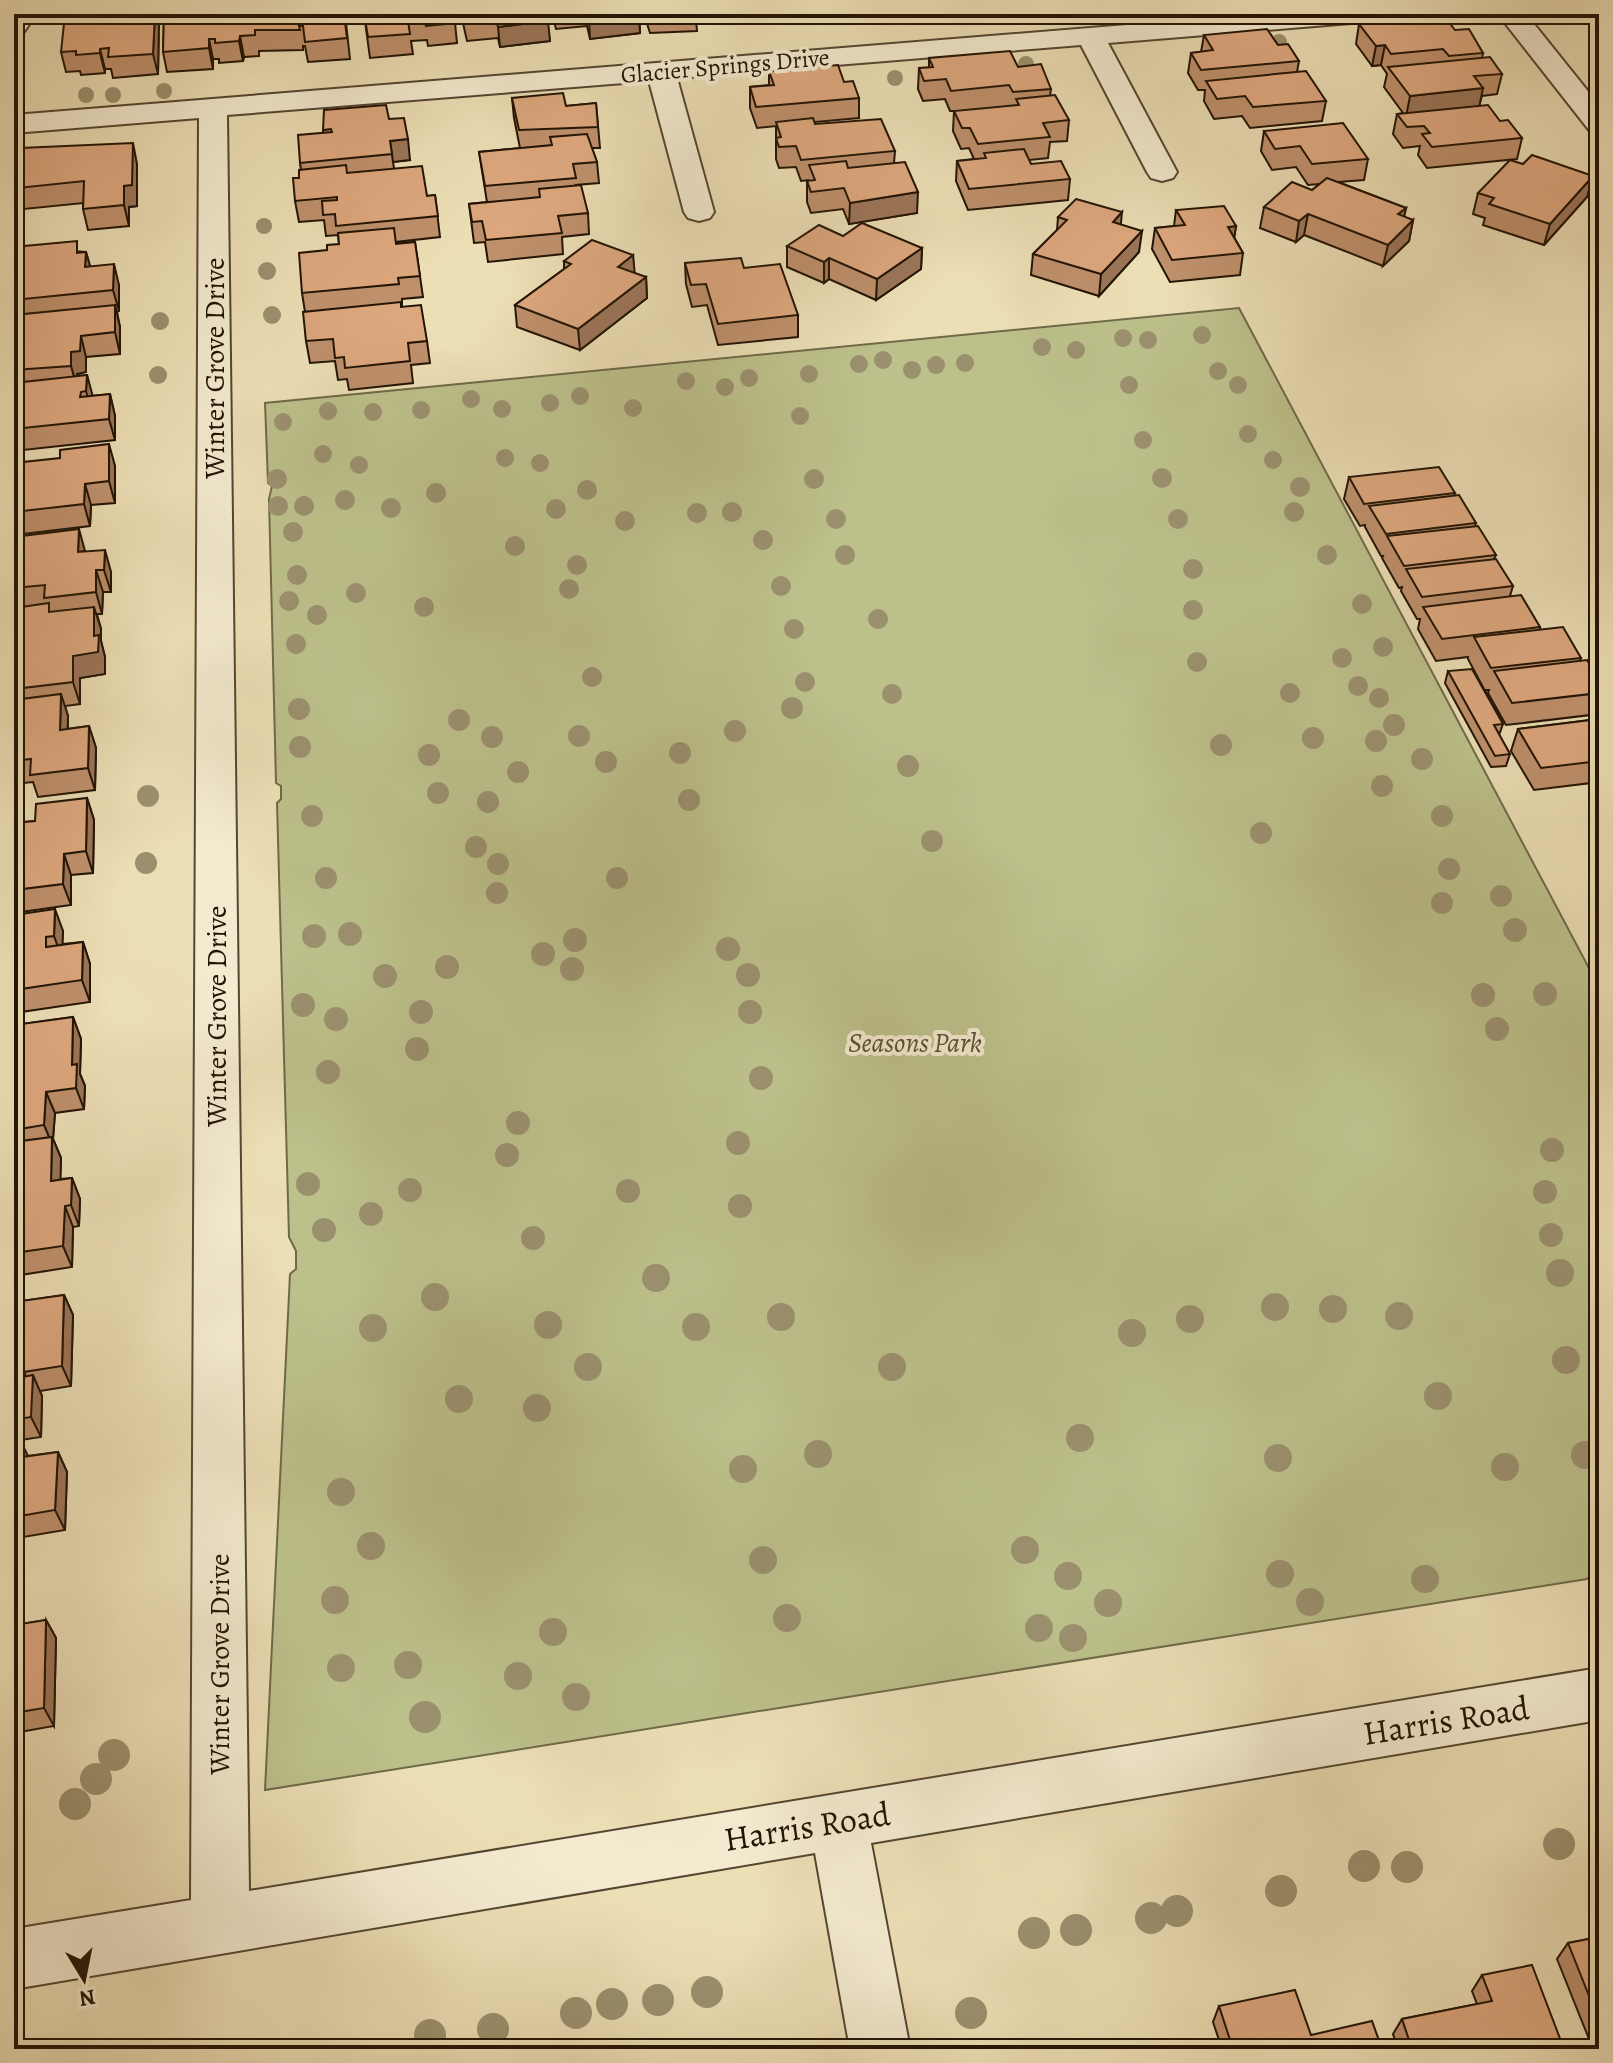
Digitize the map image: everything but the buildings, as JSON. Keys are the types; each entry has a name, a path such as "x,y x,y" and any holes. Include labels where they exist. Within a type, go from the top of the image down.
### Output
{"street":[{"path":"14,26 22,14"},
{"name":"Glacier Springs Drive","path":"14,124 1363,14"},
{"path":"1512,14 1599,124"},
{"path":"1090,36 1162,172"},
{"path":"661,71 699,212"},
{"name":"Winter Grove Drive","path":"213,108 220,1924"},
{"name":"Harris Road","path":"14,1959 1599,1694"},
{"path":"838,1821 880,2049"}],"green space":[{"name":"Seasons Park","path":"1239,308 1599,987 1599,1567 1593,1568 1594,1572 1587,1579 265,1790 290,1274 296,1269 296,1251 289,1237 277,803 281,799 281,786 276,783 269,499 272,486 268,483 265,403"}]}
